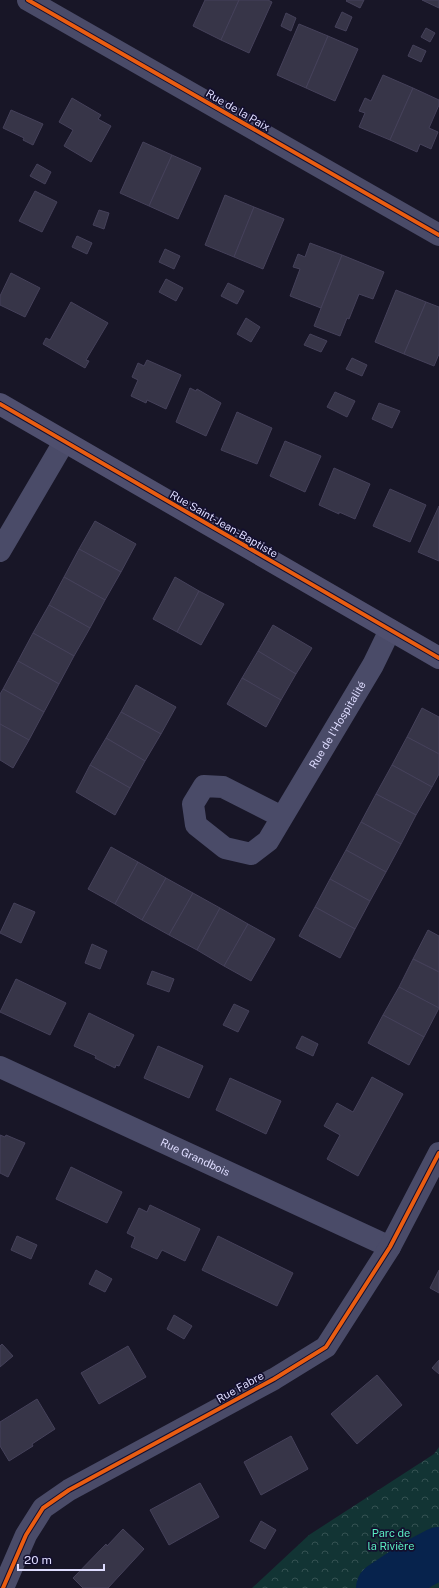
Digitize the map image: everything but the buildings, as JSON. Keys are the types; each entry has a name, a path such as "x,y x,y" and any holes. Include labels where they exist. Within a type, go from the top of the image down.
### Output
{"street":[{"name":"Rue de la Paix","path":"29,0 439,235"},
{"name":"Rue Saint-Jean-Baptiste","path":"0,404 439,658"},
{"path":"0,551 64,442"},
{"name":"Rue de l'Hospitalité","path":"282,817 373,665 390,630"},
{"name":"Rue Grandbois","path":"0,1067 390,1247"},
{"name":"Rue Fabre","path":"3,1588 26,1535 43,1508 69,1490 274,1379 326,1347 390,1247 439,1153"}],"green space":[{"name":"Parc de la Rivière","path":"439,1447 439,1588 252,1588 309,1535 434,1454"}],"waterway":[{"path":"382,1588 418,1564 439,1553"}],"cycle path":[{"path":"28,0 439,235"},
{"path":"0,404 439,658"},
{"path":"3,1588 26,1535 43,1508 69,1490 274,1379 326,1347 390,1247 439,1153"}]}
